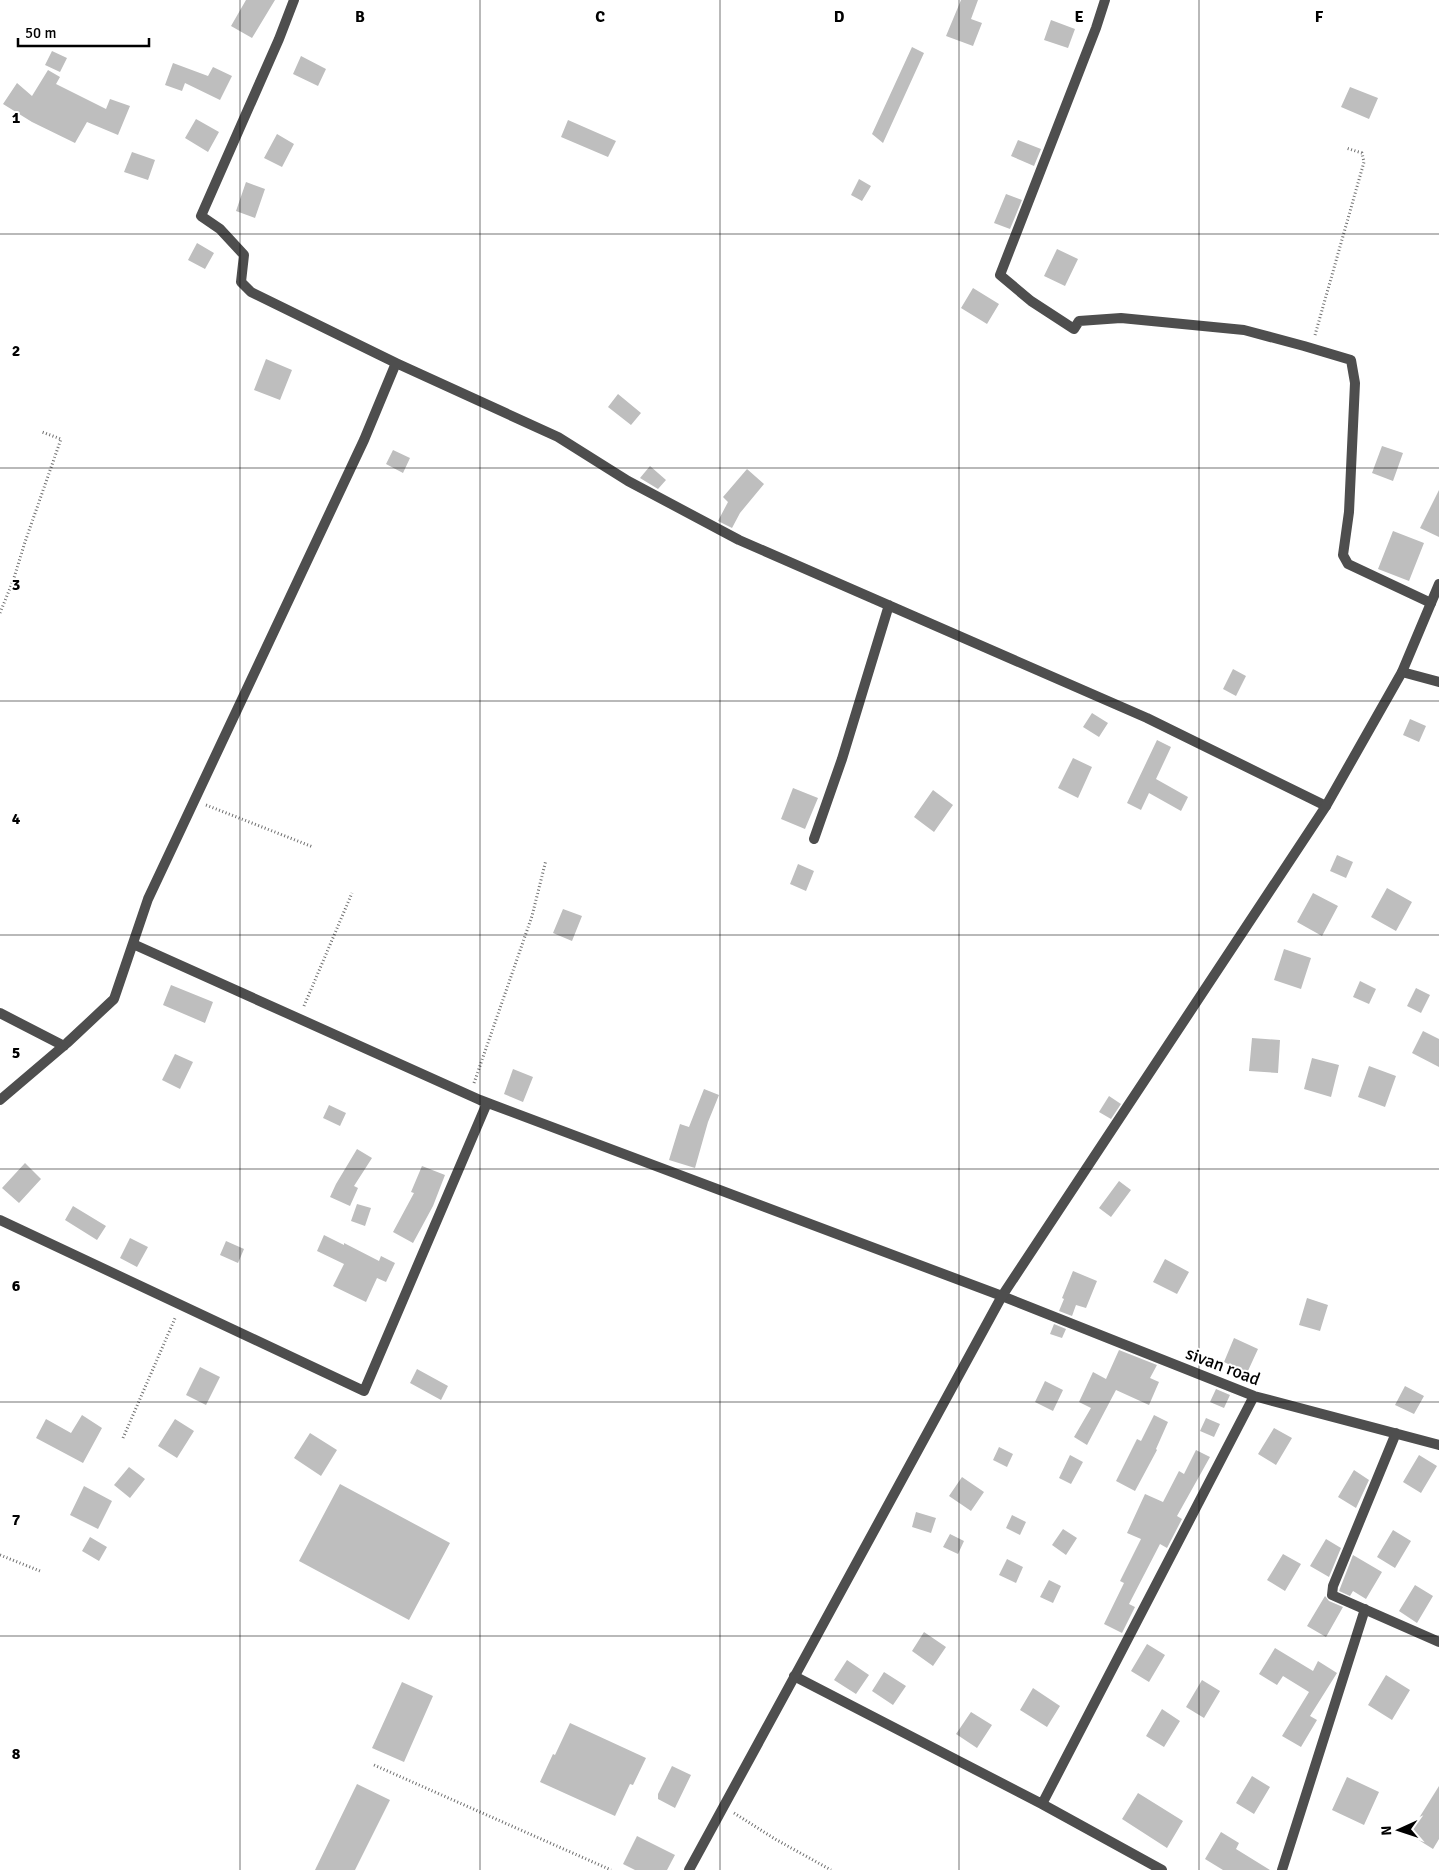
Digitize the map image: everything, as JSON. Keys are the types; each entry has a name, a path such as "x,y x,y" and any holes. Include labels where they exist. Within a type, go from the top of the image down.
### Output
{"street":[{"path":"294,0 275,48 201,216 220,229 244,255 241,282 251,292 396,363 558,437 628,481 739,540 1147,718 1326,806"},
{"path":"1105,0 1096,28 1000,275 1032,301 1074,328 1079,321 1122,318 1244,330 1351,360 1355,383 1349,512 1343,555 1348,564 1431,603"},
{"path":"0,1100 64,1046 114,999 148,900 364,440 396,363"},
{"path":"689,1870 1002,1296 1326,806 1402,672 1439,584"},
{"path":"814,839 842,759 889,605"},
{"path":"1402,672 1439,682"},
{"name":"sivan road","path":"133,944 487,1102 1002,1296 1254,1396 1439,1445"},
{"path":"0,1013 64,1046"},
{"path":"0,1220 364,1391 487,1102"},
{"path":"1042,1804 1254,1396"},
{"path":"1396,1433 1333,1586 1332,1595 1439,1642"},
{"path":"1282,1870 1365,1608"},
{"path":"794,1676 1042,1804 1162,1870"}],"path":[{"path":"1311,348 1364,162 1362,153 1346,148"},
{"path":"0,613 13,581 61,439 42,432"},
{"path":"194,800 313,847"},
{"path":"470,1095 532,916 546,860"},
{"path":"298,1018 352,893"},
{"path":"123,1438 181,1304"},
{"path":"0,1554 40,1571"},
{"path":"374,1765 611,1870"},
{"path":"723,1806 775,1839 831,1870"}],"building":[{"path":"246,0 275,0 252,38 231,26"},
{"path":"961,0 978,0 971,19 982,23 973,46 946,36"},
{"path":"1051,20 1075,29 1068,48 1044,40"},
{"path":"912,47 924,53 883,143 872,134"},
{"path":"52,51 67,58 60,72 45,65"},
{"path":"301,56 326,69 318,86 293,74"},
{"path":"173,63 208,76 213,67 232,76 220,100 185,83 182,91 165,85"},
{"path":"48,70 60,77 56,84 106,109 110,99 130,106 118,135 87,122 75,143 32,122 3,104 17,83 32,96"},
{"path":"1350,87 1378,98 1369,119 1341,107"},
{"path":"196,119 219,132 208,152 185,138"},
{"path":"568,120 616,141 608,157 561,137"},
{"path":"277,134 294,144 282,167 264,158"},
{"path":"1018,140 1041,149 1034,166 1011,156"},
{"path":"132,152 155,160 148,180 124,172"},
{"path":"859,179 871,186 862,201 851,195"},
{"path":"246,182 265,189 255,218 236,211"},
{"path":"1006,194 1022,200 1010,229 994,223"},
{"path":"197,243 214,253 205,269 188,260"},
{"path":"1057,249 1078,259 1065,286 1044,276"},
{"path":"973,288 999,304 987,324 961,308"},
{"path":"266,359 292,370 280,400 254,390"},
{"path":"618,394 641,413 631,425 608,407"},
{"path":"1382,446 1403,453 1393,481 1372,473"},
{"path":"393,450 410,458 403,473 386,464"},
{"path":"650,466 666,480 658,489 640,478"},
{"path":"747,469 764,484 740,513 732,528 718,521 728,502 723,497"},
{"path":"1439,490 1439,537 1420,528"},
{"path":"1393,531 1424,543 1409,581 1378,569"},
{"path":"1233,669 1246,676 1236,696 1223,689"},
{"path":"1092,713 1108,723 1099,737 1083,727"},
{"path":"1410,719 1426,726 1419,742 1403,735"},
{"path":"1157,740 1171,747 1156,779 1188,797 1181,811 1149,793 1141,810 1127,803"},
{"path":"1073,758 1092,767 1078,798 1058,788"},
{"path":"793,788 818,798 805,829 781,819"},
{"path":"933,790 953,805 934,832 914,817"},
{"path":"1337,855 1353,862 1346,878 1330,871"},
{"path":"798,864 814,871 806,891 790,884"},
{"path":"1387,888 1412,902 1396,931 1371,917"},
{"path":"1313,893 1338,906 1322,936 1297,922"},
{"path":"563,909 582,916 572,941 553,933"},
{"path":"1284,949 1311,958 1301,989 1274,980"},
{"path":"1360,981 1376,989 1369,1004 1353,997"},
{"path":"171,985 213,1002 205,1023 163,1005"},
{"path":"1416,988 1430,995 1421,1013 1407,1006"},
{"path":"1423,1031 1439,1039 1439,1067 1412,1053"},
{"path":"1252,1038 1280,1040 1278,1073 1249,1071"},
{"path":"175,1054 193,1062 180,1089 162,1080"},
{"path":"1312,1058 1339,1065 1331,1097 1304,1089"},
{"path":"1369,1066 1396,1076 1385,1107 1358,1097"},
{"path":"513,1069 533,1077 523,1102 504,1094"},
{"path":"704,1089 719,1095 708,1122 695,1168 669,1160 680,1124 689,1127"},
{"path":"1109,1096 1121,1104 1111,1119 1099,1112"},
{"path":"329,1105 346,1113 340,1126 323,1118"},
{"path":"357,1149 372,1158 354,1186 358,1188 350,1206 330,1197"},
{"path":"25,1163 41,1179 19,1203 2,1188"},
{"path":"422,1166 445,1175 433,1206 413,1243 393,1232 414,1193 411,1192"},
{"path":"1119,1181 1131,1190 1111,1217 1099,1208"},
{"path":"357,1204 371,1208 365,1226 351,1221"},
{"path":"73,1206 106,1226 97,1240 65,1220"},
{"path":"324,1235 379,1261 381,1256 395,1263 386,1282 377,1278 366,1302 333,1286 344,1264 317,1251"},
{"path":"130,1238 148,1247 137,1267 120,1258"},
{"path":"226,1241 244,1249 238,1263 220,1255"},
{"path":"1165,1259 1189,1272 1177,1294 1153,1282"},
{"path":"1073,1271 1097,1281 1086,1308 1076,1305 1072,1316 1059,1311"},
{"path":"1307,1298 1328,1305 1320,1331 1299,1325"},
{"path":"1054,1324 1066,1329 1062,1338 1050,1334"},
{"path":"1234,1338 1258,1349 1247,1373 1224,1362"},
{"path":"1119,1350 1157,1365 1150,1378 1159,1382 1149,1405 1116,1390 1087,1445 1074,1437 1091,1408 1079,1402 1093,1372 1106,1379"},
{"path":"200,1367 220,1377 206,1405 186,1395"},
{"path":"417,1369 448,1386 441,1400 410,1383"},
{"path":"1045,1381 1063,1390 1053,1411 1035,1402"},
{"path":"1405,1386 1424,1396 1414,1414 1395,1405"},
{"path":"1216,1389 1230,1395 1224,1408 1210,1402"},
{"path":"82,1415 102,1428 83,1463 36,1438 46,1419 71,1433"},
{"path":"1154,1415 1168,1422 1157,1450 1135,1491 1116,1481 1137,1439 1141,1441"},
{"path":"1206,1418 1220,1424 1214,1437 1200,1431"},
{"path":"175,1419 194,1431 177,1458 158,1446"},
{"path":"1274,1428 1292,1438 1276,1465 1258,1454"},
{"path":"310,1433 337,1450 321,1476 294,1458"},
{"path":"999,1447 1013,1454 1007,1467 993,1460"},
{"path":"1196,1450 1210,1457 1177,1516 1182,1519 1167,1548 1160,1544 1129,1604 1135,1607 1122,1633 1104,1624 1124,1583 1120,1581 1141,1539 1127,1533 1145,1494 1163,1502 1179,1471 1184,1474"},
{"path":"1070,1455 1083,1462 1071,1484 1059,1478"},
{"path":"1419,1455 1437,1466 1421,1493 1403,1482"},
{"path":"129,1467 145,1479 130,1498 114,1485"},
{"path":"1354,1470 1369,1480 1356,1508 1338,1497"},
{"path":"962,1477 984,1492 971,1511 949,1496"},
{"path":"340,1484 450,1543 409,1620 299,1561"},
{"path":"84,1486 112,1501 98,1529 70,1515"},
{"path":"916,1512 936,1518 931,1533 912,1527"},
{"path":"1012,1515 1026,1522 1020,1535 1006,1528"},
{"path":"1063,1529 1077,1538 1066,1555 1052,1545"},
{"path":"1393,1530 1411,1541 1395,1568 1377,1557"},
{"path":"950,1534 964,1541 958,1554 943,1547"},
{"path":"90,1537 107,1547 99,1561 82,1551"},
{"path":"1326,1539 1341,1548 1329,1577 1310,1566"},
{"path":"1283,1554 1301,1564 1285,1591 1267,1580"},
{"path":"1353,1555 1382,1572 1366,1599 1353,1591 1350,1596 1339,1591"},
{"path":"1007,1559 1023,1567 1016,1583 999,1575"},
{"path":"1049,1580 1061,1586 1053,1603 1040,1597"},
{"path":"1415,1585 1433,1596 1417,1623 1399,1611"},
{"path":"1325,1596 1329,1601 1343,1607 1326,1637 1307,1626"},
{"path":"924,1632 946,1647 933,1666 912,1651"},
{"path":"1147,1644 1165,1655 1149,1682 1131,1671"},
{"path":"1275,1648 1313,1671 1318,1661 1337,1673 1310,1716 1317,1720 1301,1747 1282,1736 1309,1692 1283,1676 1277,1685 1259,1674"},
{"path":"847,1660 869,1675 856,1694 834,1680"},
{"path":"884,1672 906,1686 893,1705 872,1691"},
{"path":"1386,1675 1410,1690 1392,1720 1368,1705"},
{"path":"1202,1680 1220,1691 1204,1718 1186,1707"},
{"path":"402,1682 433,1696 404,1762 372,1748"},
{"path":"1033,1688 1060,1706 1047,1727 1020,1710"},
{"path":"1162,1709 1180,1721 1164,1747 1146,1736"},
{"path":"971,1712 992,1725 977,1748 956,1734"},
{"path":"570,1723 646,1758 633,1785 630,1784 615,1816 540,1782"},
{"path":"672,1766 691,1775 675,1808 658,1799 658,1794"},
{"path":"1252,1776 1270,1787 1254,1814 1236,1803"},
{"path":"1347,1777 1379,1792 1364,1825 1332,1810"},
{"path":"357,1784 390,1800 355,1870 315,1870"},
{"path":"1439,1786 1439,1839 1433,1849 1409,1834"},
{"path":"1138,1793 1183,1821 1167,1848 1122,1819"},
{"path":"1221,1832 1239,1843 1236,1849 1270,1870 1223,1870 1205,1859"},
{"path":"637,1836 675,1855 667,1870 635,1870 623,1864"}]}
